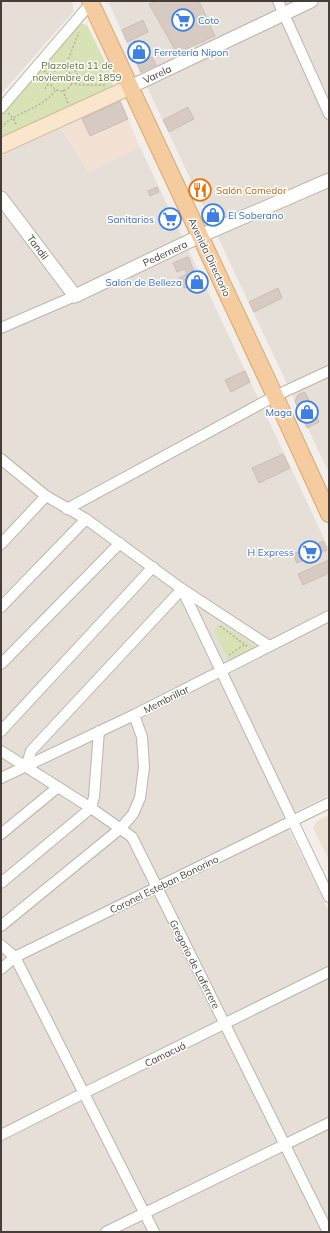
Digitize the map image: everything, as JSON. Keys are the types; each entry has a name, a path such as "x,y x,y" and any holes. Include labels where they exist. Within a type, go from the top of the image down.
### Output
{"main road":[{"name":"Avenida Directorio","path":"90,2 329,514"},
{"name":"Varela","path":"1,146 130,87"}],"street":[{"path":"278,1 329,114"},
{"name":"Varela","path":"130,87 311,1"},
{"path":"1,108 90,2"},
{"name":"Pedernera","path":"1,328 75,296 200,236 329,180"},
{"name":"Tandil","path":"1,198 75,296"},
{"path":"68,509 275,396 329,371"},
{"path":"1,459 46,496 86,518 182,589 269,646"},
{"path":"1,544 46,496"},
{"path":"1,607 86,518"},
{"path":"1,664 120,543"},
{"path":"1,731 153,567"},
{"path":"182,589 329,897"},
{"path":"26,767 31,751 182,589"},
{"name":"Membrillar","path":"1,778 134,715 329,616"},
{"path":"1,926 121,828 133,814 140,798 144,767 142,737 134,715"},
{"path":"1,883 92,808 99,731"},
{"name":"Gregorio de Laferrere","path":"1,751 92,808 132,837 328,1232"},
{"path":"1,834 58,787"},
{"name":"Coronel Esteban Bonorino","path":"1,969 15,957 329,803"},
{"path":"1,945 15,957 154,1232"},
{"name":"Camacuá","path":"1,1135 329,972"},
{"path":"106,1232 144,1212 329,1123"}],"path":[{"path":"64,70 82,23 79,16"},
{"path":"67,61 74,67 79,77 80,85"},
{"path":"42,70 51,76"},
{"path":"46,89 51,76 56,70 64,70 71,75 71,83 68,88 64,90 60,91 56,89 51,85 50,81"},
{"path":"71,83 80,85 107,85"},
{"path":"1,127 11,119 51,96 56,89"}],"shaded area":[{"path":"1,1 71,1 73,5 73,12 1,94"},
{"path":"108,1 329,1 329,473 140,72"},
{"path":"120,101 140,147 88,172 61,128"},
{"path":"61,128 88,172 140,147 329,549 329,795 283,818 329,911 329,1232 1,1232 1,156"},
{"path":"329,815 329,860 313,828 317,821"}],"green space":[{"name":"Plazoleta 11 de noviembre de 1859","path":"79,23 87,25 114,80 112,86 1,139 1,113"},
{"path":"223,625 254,646 255,650 230,662 214,631 216,626"}],"building":[{"name":"Coto","path":"156,1 199,1 215,36 177,53 149,4"},
{"path":"143,20 148,32 127,42 122,30"},
{"name":"Ferretería Nipon","path":"143,45 148,55 146,54 135,59 131,50"},
{"path":"146,54 148,59 152,57 156,65 141,72 135,59"},
{"path":"120,101 128,119 90,136 82,119"},
{"path":"188,107 194,119 169,132 163,120"},
{"path":"157,187 159,192 150,196 148,191"},
{"name":"El Soberano","path":"215,208 220,219 215,221 209,218 206,211"},
{"path":"188,257 202,290 196,292 193,284 184,288 179,278 187,274 185,269 177,272 173,263"},
{"path":"278,288 282,298 254,312 249,302"},
{"path":"245,371 250,382 231,392 225,380"},
{"name":"Maga","path":"305,392 319,422 307,428 295,401 298,395"},
{"path":"283,454 290,468 259,483 252,468"},
{"name":"H Express","path":"323,541 327,550 297,563 293,554"},
{"path":"329,560 329,573 303,585 298,574"}],"place":[{"name":"Coto","path":"183,20"},
{"name":"Ferretería Nipon","path":"139,52"},
{"name":"Salón Comedor","path":"200,190"},
{"name":"El Soberano","path":"213,215"},
{"name":"Sanitarios","path":"170,219"},
{"name":"Salon de Belleza","path":"197,282"},
{"name":"Maga","path":"307,412"},
{"name":"H Express","path":"310,552"}]}
